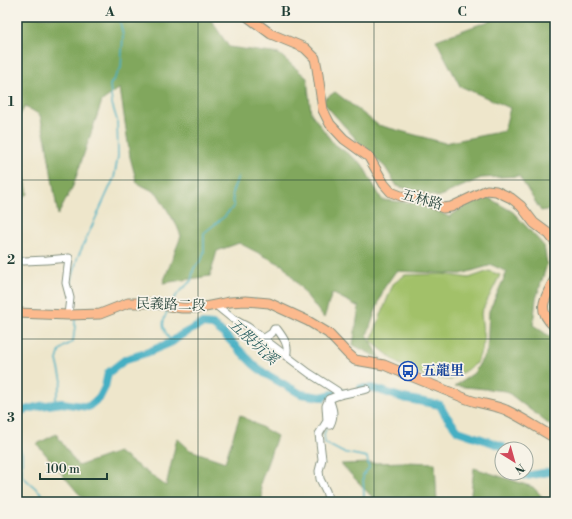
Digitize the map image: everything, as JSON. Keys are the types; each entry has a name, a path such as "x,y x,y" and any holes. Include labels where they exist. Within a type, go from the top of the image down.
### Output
{"main road":[{"name":"五林路","path":"248,17 271,34 305,48 315,58 318,68 323,110 330,124 344,139 369,157 382,180 391,192 401,196 419,198 443,208 451,207 487,190 496,191 511,198 521,206 534,223 549,234 555,242"},
{"path":"555,279 545,296 543,310 548,321 555,328"},
{"name":"民義路二段","path":"17,313 73,315 100,314 128,303 150,303 182,308 200,308 230,302 246,301 269,303 308,321 328,333 355,360 384,365 467,399 508,411 555,438"}],"street":[{"path":"24,260 69,258 66,283 73,315"},
{"path":"216,306 233,319 248,327 338,393"},
{"path":"263,339 272,333 274,329 277,329 289,351 286,356"},
{"path":"329,502 326,491 320,479 319,471 322,459 319,434 327,421 326,406 338,393 367,389"},
{"path":"330,400 334,411 333,419 330,425"}],"green space":[{"path":"17,17 209,17 229,47 279,54 307,78 311,113 333,143 362,164 382,200 424,204 449,217 482,194 513,212 544,246 547,264 536,299 533,325 555,340 555,429 506,391 455,386 474,373 487,351 489,311 507,272 492,265 461,274 396,271 384,288 367,335 381,359 353,345 359,307 332,293 324,318 284,266 239,243 217,251 210,276 163,283 181,236 177,226 157,193 137,183 130,157 120,88 102,101 73,186 58,215 46,141 40,115 25,106 17,121"},
{"path":"500,17 555,17 555,208 541,211 519,176 481,178 438,197 397,186 385,167 364,148 322,101 335,92 378,125 445,143 504,131 510,108 460,86 436,40"},
{"path":"17,139 28,194 17,200"},
{"path":"489,271 500,275 481,313 484,342 477,363 451,380 425,376 399,364 371,341 393,284 405,275 443,274 469,278"},
{"path":"240,415 277,436 260,484 263,502 88,502 78,493 37,444 56,434 78,466 118,452 166,486 177,438 190,450 225,462"},
{"path":"404,462 435,463 437,502 377,502 341,464"},
{"path":"474,468 494,474 494,481 514,481 533,487 547,502 470,502"}],"waterway":[{"path":"75,312 74,297 71,285 77,259 114,178 118,156 117,120 112,104 110,85 121,68 123,36 119,17"},
{"path":"171,303 179,292 191,281 194,268 202,259 204,252 204,233 224,217 234,206 232,193 238,176"},
{"path":"168,310 163,323 171,342"},
{"path":"53,405 62,381 57,360 60,350 73,342 75,317"},
{"name":"五股坑溪","path":"17,412 40,406 62,403 88,407 100,397 105,387 108,373 126,359 146,353 172,342 181,335 202,324 213,325 264,373 301,394 321,397 341,392"},
{"name":"五股坑溪","path":"361,388 373,388 403,398 440,405 444,413 458,431 494,443"},
{"name":"五股坑溪","path":"321,397 325,402"},
{"path":"326,429 324,434 325,443 342,452 367,457 369,468 363,475 364,498 362,502"},
{"path":"17,443 22,453 22,476 41,493 45,502"},
{"name":"五股坑溪","path":"534,475 555,471"}],"place":[{"name":"五龍里","path":"408,371"}]}
